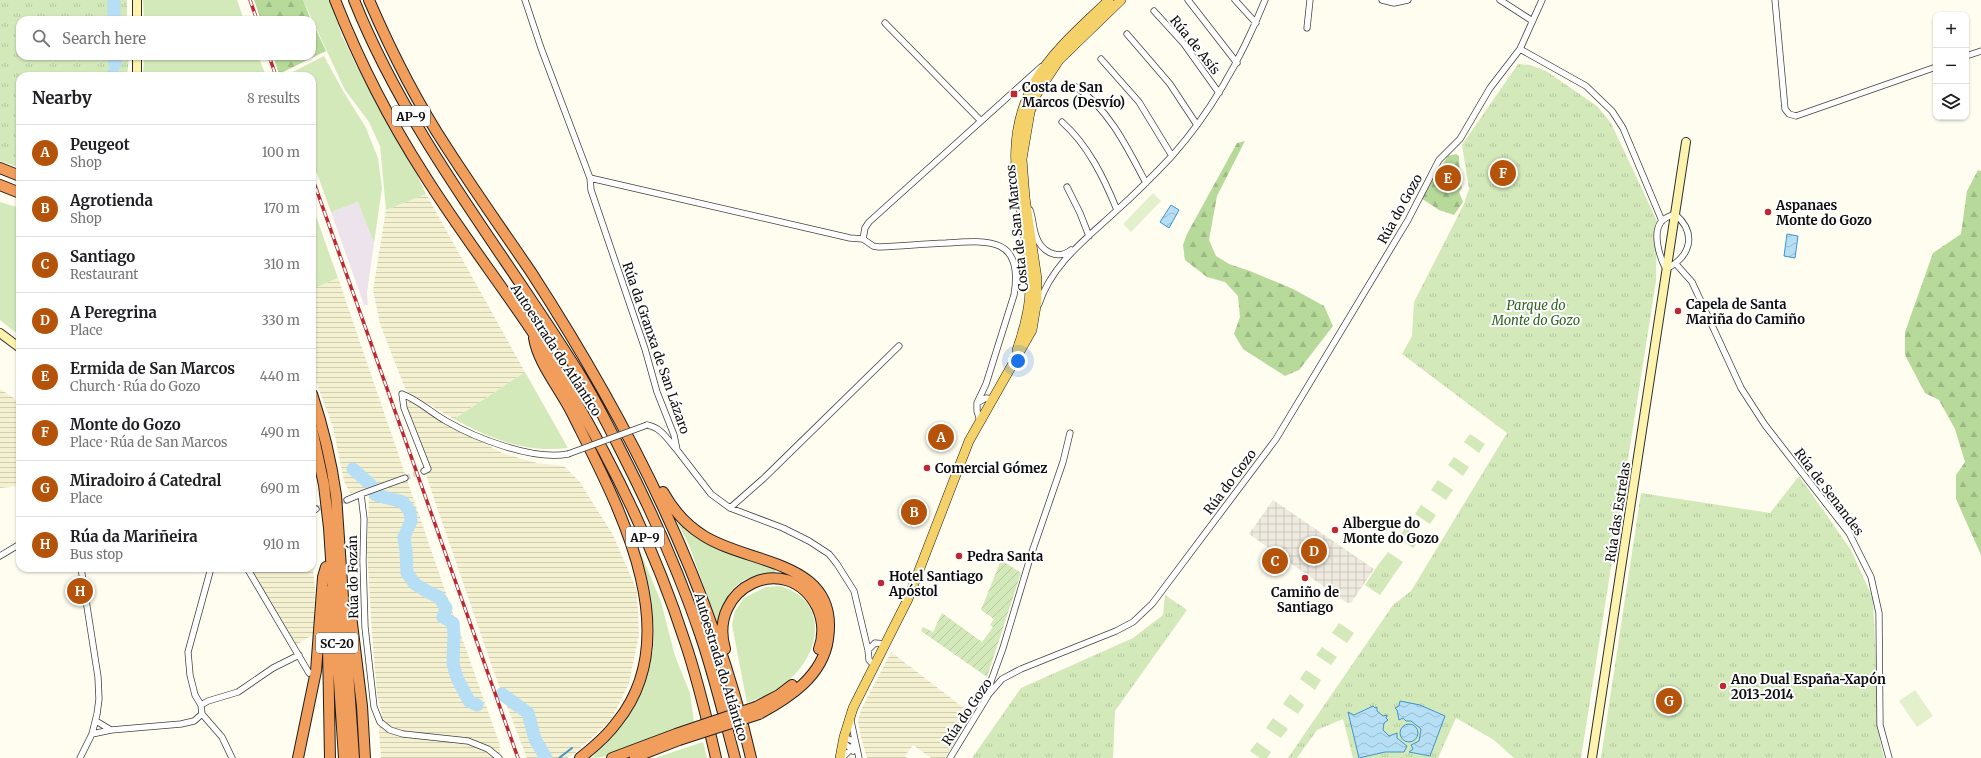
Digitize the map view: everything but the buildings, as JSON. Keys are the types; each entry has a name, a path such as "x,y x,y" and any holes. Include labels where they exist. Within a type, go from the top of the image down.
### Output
{"highway":[{"name":"Autoestrada do Atlántico","path":"335,0 362,64 405,142 440,199 534,334 570,392 602,448 647,542 685,641 702,696 716,758"},
{"name":"Autoestrada do Atlántico","path":"354,0 383,64 408,111 435,156 578,372 647,502 669,552 701,636 735,758"},
{"path":"369,0 401,71 429,120 531,273 594,374 620,420 659,497 710,620 731,683 751,758"},
{"path":"0,168 16,174"},
{"path":"0,185 16,191"},
{"path":"534,334 536,351 571,411 614,500 633,550 645,594 648,614 648,641 639,684 619,721 606,736 580,758"},
{"name":"SC-20","path":"316,406 332,468 339,524 354,758"},
{"path":"612,758 757,711 783,701 804,685 815,671 828,642 830,627 829,614 822,598 812,585 796,571 774,561 716,542 691,526 676,512 654,478 626,423 620,420"},
{"name":"SC-20","path":"316,447 323,479 329,528 344,758"},
{"path":"329,528 324,536 330,758"},
{"path":"298,758 316,671 323,577 326,567"},
{"path":"731,683 733,675 722,634 724,616 728,606 741,590 761,580 773,578 797,584 805,590 813,600 820,615 822,629 821,642 816,656 800,680 757,711"},
{"path":"344,602 351,615 369,758"},
{"path":"362,706 365,758"},
{"path":"632,758 678,737"}],"main road":[{"name":"Costa de San Marcos","path":"1013,363 1025,325 1030,289 1028,258 1014,162 1018,132 1031,90 1057,56 1109,0"},
{"name":"Costa de San Marcos","path":"841,758 843,740 850,716 913,589 957,470 990,398 1031,334 1035,315 1037,289 1036,270 1025,198 1023,152 1030,112 1036,95 1057,56 1121,0"},
{"path":"1030,112 1029,106 1031,90"}],"street":[{"path":"137,16 138,0"},
{"name":"Rúa da Granxa de San Lázaro","path":"525,0 541,48 590,178 591,190 645,349 657,392 674,435 677,450 711,494 730,508 783,528 809,541 829,554 854,591 866,636 869,660 875,666"},
{"path":"1188,0 1237,63"},
{"path":"1235,0 1256,23"},
{"path":"1035,315 1051,278 1081,243 1118,210 1172,156 1197,125 1237,63 1265,0"},
{"path":"1307,28 1310,0"},
{"path":"1382,0 1394,3 1408,0"},
{"path":"1500,0 1531,20"},
{"name":"Rúa do Gozo","path":"950,758 989,694 997,684 1010,674 1116,631 1136,619 1152,604 1276,439 1408,220 1439,160 1460,139 1490,88 1520,49 1531,20 1542,0"},
{"path":"1775,0 1785,109 1789,114 1796,116 1933,68"},
{"name":"Rúa de Asís","path":"1154,11 1184,44 1219,93"},
{"path":"885,23 981,121"},
{"path":"1127,34 1170,84 1197,125"},
{"path":"1520,49 1586,86 1612,111 1623,128 1662,221 1675,214 1685,226 1689,240 1688,249 1683,258 1676,264 1666,269"},
{"path":"1969,55 1981,51"},
{"path":"590,178 710,207 850,238 863,239 865,228 869,222 1024,83 1057,56"},
{"path":"1100,58 1138,102 1172,156"},
{"path":"137,60 137,72"},
{"path":"1024,83 1031,80 1031,90"},
{"path":"1024,83 1031,90"},
{"path":"1076,87 1100,109 1112,125 1134,159 1146,183"},
{"path":"1013,93 1031,90"},
{"path":"1062,122 1079,140 1095,163 1118,210"},
{"name":"Rúa das Estrelas","path":"1592,758 1686,142"},
{"path":"1067,187 1080,213 1088,236"},
{"path":"1025,198 1033,218 1035,234 1046,250 1052,254 1061,255 1081,243"},
{"name":"Rúa das Estrelas","path":"1662,221 1658,233 1658,246 1666,269"},
{"name":"Costa de San Marcos","path":"863,239 873,246 879,247 982,241 1003,247 1009,254 1015,268 1016,284 1014,296 986,384 977,403"},
{"name":"Rúa de Senandes","path":"1676,264 1692,282 1741,388 1765,425 1849,533 1871,577 1879,613 1880,726 1890,758"},
{"path":"0,333 16,345"},
{"path":"730,508 763,479 899,346"},
{"name":"Costa de San Marcos","path":"986,384 990,398"},
{"path":"424,472 428,469 404,408 402,394 416,400 446,421 485,440 512,449 559,456 647,425 659,429 677,450"},
{"path":"980,421 977,411 977,403 990,398"},
{"path":"989,694 990,681 1003,648 1031,555 1063,462 1070,433"},
{"path":"347,500 405,478"},
{"name":"Rúa do Fozán","path":"361,494 364,519 363,561 365,627 374,706 380,722 390,730 403,734 468,741 488,749 499,758"},
{"path":"0,556 16,546"},
{"path":"80,758 92,734 96,721 99,699 98,677 82,572"},
{"path":"210,572 188,652 190,675 195,695 201,705 202,714 222,737 232,758"},
{"path":"249,572 309,673"},
{"path":"866,636 875,643 886,644"},
{"path":"868,650 875,643"},
{"path":"201,705 208,701 238,692 273,668 299,656"},
{"path":"92,734 111,730 182,724 194,721 202,714"},
{"path":"850,716 859,758"},
{"path":"96,721 111,730"},
{"path":"843,740 855,742"},
{"path":"843,740 859,758"},
{"path":"841,758 851,749 855,742"}],"shaded area":[{"path":"426,194 525,372 454,419 406,391 380,324 373,290 386,210"},
{"path":"358,202 374,243 367,293 368,305 364,305 331,212"},
{"path":"338,278 441,579 500,745 499,758 381,758 379,731 382,715 377,694 367,549 369,497 363,490 350,493 344,481 333,427 316,382 316,287"},
{"path":"0,389 14,398 16,401 16,486 0,488"},
{"path":"409,402 415,403 444,422 502,453 537,463 564,466 579,481 613,535 637,591 639,635 629,683 611,720 573,755 567,758 527,758 495,675 430,487 406,406"},
{"path":"1273,500 1374,569 1351,603 1347,603 1249,534"},
{"path":"253,572 313,572 315,588 314,634 296,645"},
{"path":"891,652 973,715 945,758 931,758 913,745 905,756 907,758 867,758 858,721 861,710"}],"green space":[{"path":"0,0 127,0 127,16 16,16 16,60 129,60 127,72 16,72 16,167 0,161"},
{"path":"143,0 237,0 243,16 144,16"},
{"path":"254,0 303,0 309,16 260,16"},
{"path":"303,0 329,0 342,36 357,67 391,131 409,158 426,194 386,210 380,146 369,122 345,90 316,28 316,16 310,16"},
{"path":"316,30 326,51 316,56"},
{"path":"324,56 343,91 365,126 378,158 382,188 374,243 358,202 331,212 316,171 316,72 293,72"},
{"path":"144,60 260,60 264,72 143,72"},
{"path":"274,60 308,60 283,72 278,72"},
{"name":"Parque do Monte do Gozo","path":"1518,64 1530,65 1546,71 1597,106 1611,123 1657,221 1656,281 1581,758 1514,758 1494,740 1456,718 1438,758 1353,758 1343,719 1317,730 1297,758 1288,758 1393,605 1411,591 1507,433 1402,354 1412,336 1414,302 1463,206 1469,189 1462,145"},
{"path":"1245,141 1217,196 1209,240 1216,256 1229,264 1293,289 1324,306 1333,326 1299,370 1285,376 1243,349 1234,334 1240,317 1238,296 1225,282 1207,277 1185,260 1183,245 1187,234 1237,143"},
{"path":"1456,154 1459,156 1460,180 1462,188 1459,192 1463,202 1454,215 1439,210 1421,198 1448,156"},
{"path":"1978,170 1981,171 1981,555 1956,499 1956,475 1965,462 1955,429 1939,400 1925,393 1905,355 1905,332 1933,253 1961,234 1967,191"},
{"path":"1153,193 1161,201 1131,232 1123,224"},
{"path":"0,202 16,207 16,333 0,320"},
{"path":"316,216 338,278 316,287"},
{"path":"525,372 568,448 537,448 509,443 481,433 454,419"},
{"path":"1470,434 1485,444 1479,453 1464,442"},
{"path":"1454,457 1469,467 1463,476 1448,465"},
{"path":"1799,476 1851,550 1873,599 1880,741 1884,758 1601,758 1641,493 1770,513"},
{"path":"1438,480 1453,490 1446,500 1431,490"},
{"path":"1421,505 1436,515 1430,524 1415,514"},
{"path":"675,518 690,534 710,544 776,569 775,574 752,577 736,586 725,601 717,623 689,545"},
{"path":"1405,528 1420,539 1413,548 1398,538"},
{"path":"636,541 661,602 675,656 690,693 694,722 615,754 593,758 595,753 612,737 630,714 641,690 653,651 654,628 650,590"},
{"path":"1388,552 1403,562 1393,576 1378,565"},
{"path":"1001,560 1021,573 987,677 921,631 923,627 933,632 942,613 982,642 993,627 990,625 994,619 981,610"},
{"path":"1378,565 1393,576 1380,595 1365,585"},
{"path":"780,586 796,593 806,602 813,614 815,627 814,641 809,655 801,668 790,679 770,693 747,703 732,625 735,611 744,598 766,587"},
{"path":"1165,595 1187,610 1115,711 1113,758 972,758 1021,688 1133,638 1163,615"},
{"path":"1339,623 1354,633 1347,643 1332,633"},
{"path":"1322,647 1337,657 1331,665 1316,655"},
{"path":"1306,670 1321,680 1315,690 1300,679"},
{"path":"1915,690 1933,716 1917,727 1899,701"},
{"path":"1290,694 1304,705 1298,714 1283,704"},
{"path":"1273,718 1288,729 1281,738 1266,728"},
{"path":"703,742 707,758 655,758"},
{"path":"1257,742 1271,752 1267,758 1260,758 1250,751"}],"water":[{"path":"1171,205 1179,210 1169,228 1160,222"},
{"path":"1787,234 1798,236 1795,258 1784,256"},
{"path":"1400,701 1420,705 1445,716 1430,756 1409,752 1413,749 1411,745 1419,741 1421,729 1411,721 1406,721 1403,718 1399,720 1397,710 1395,708 1399,706"},
{"path":"1373,706 1375,708 1377,707 1377,711 1383,716 1387,715 1386,718 1388,720 1384,723 1383,730 1389,736 1397,733 1397,738 1407,746 1404,752 1385,752 1359,758 1348,712 1354,715"},
{"path":"1409,724 1415,727 1418,733 1415,739 1409,742 1403,739 1400,733 1403,727"}],"waterway":[{"path":"114,0 114,16"},
{"path":"114,60 115,64"},
{"path":"353,469 371,485 376,495 403,502 410,512 411,521 404,537 407,573 415,584 439,597 446,608 443,617 453,623 453,664 457,678 469,701 477,705"},
{"path":"502,694 528,713 535,739 546,758"},
{"path":"559,758 572,748"}],"tunnel":[{"path":"405,478 424,471"},
{"path":"316,509 347,500"}],"railway":[{"path":"250,0 256,16"},
{"path":"270,60 275,72"},
{"path":"316,188 518,758"}],"place":[{"name":"Costa de San Marcos (Desvío)","path":"1014,94"},
{"name":"Monte do Gozo","path":"1503,173"},
{"name":"Ermida de San Marcos","path":"1448,178"},
{"name":"Aspanaes Monte do Gozo","path":"1768,212"},
{"name":"Capela de Santa Mariña do Camiño","path":"1678,311"},
{"name":"Peugeot","path":"941,437"},
{"name":"Comercial Gómez","path":"927,468"},
{"name":"Agrotienda","path":"914,512"},
{"name":"Albergue do Monte do Gozo","path":"1335,530"},
{"name":"A Peregrina","path":"1314,551"},
{"name":"Pedra Santa","path":"959,556"},
{"name":"Santiago","path":"1275,561"},
{"name":"Camiño de Santiago","path":"1305,578"},
{"name":"Hotel Santiago Apóstol","path":"881,583"},
{"name":"Rúa da Mariñeira","path":"80,591"},
{"name":"Ano Dual España-Xapón 2013-2014","path":"1723,686"},
{"name":"Miradoiro á Catedral","path":"1669,701"}]}
